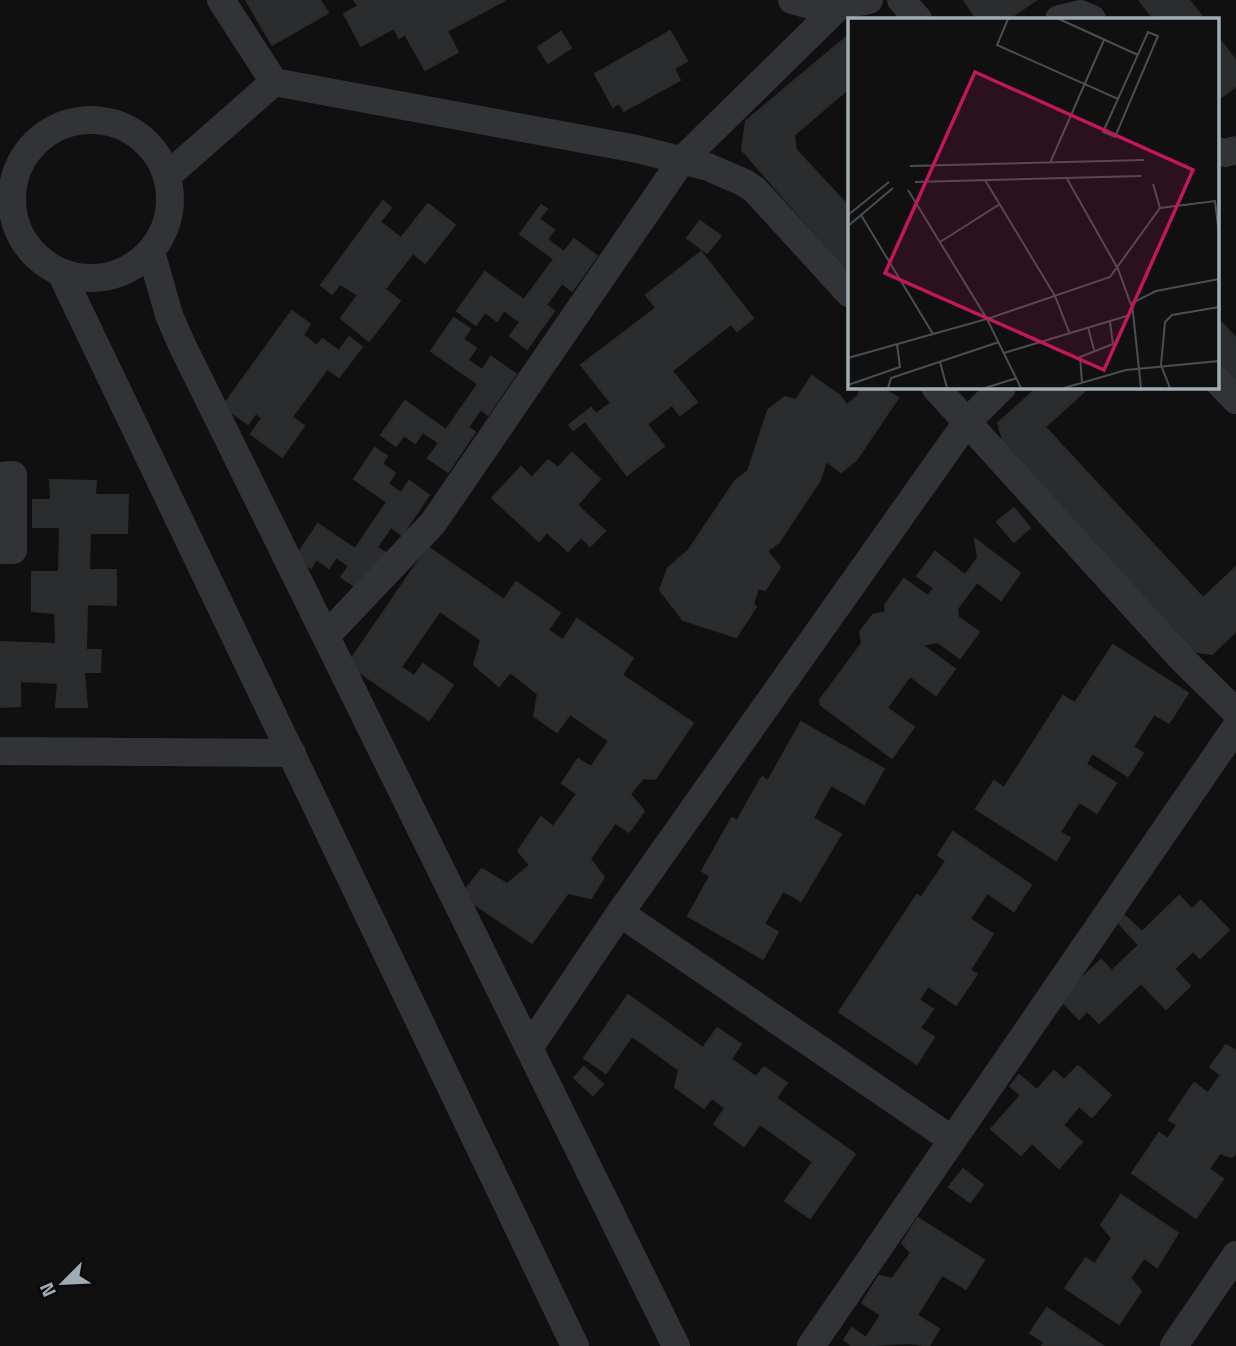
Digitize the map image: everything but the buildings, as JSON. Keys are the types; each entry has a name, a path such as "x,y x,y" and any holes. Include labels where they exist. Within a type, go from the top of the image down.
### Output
{"street":[{"path":"221,0 275,82 637,149 722,172 755,191 848,292"},
{"path":"792,0 824,9 869,0"},
{"path":"901,0 917,18"},
{"path":"326,636 433,523 682,160 838,7"},
{"path":"1063,18 1080,14 1090,18"},
{"path":"167,176 275,82"},
{"path":"76,121 104,121 132,131 153,150 167,176 171,203 165,229 151,252 125,272 93,279 61,273 36,257 19,234 11,206 14,177 27,151 48,132 76,121"},
{"path":"1218,151 1225,153 1236,150"},
{"path":"151,252 173,325 676,1346"},
{"path":"61,273 575,1346"},
{"path":"1218,381 1236,401"},
{"path":"936,388 1184,660 1236,712"},
{"path":"529,1048 620,913 967,422 1001,388"},
{"path":"0,476 13,475 13,550 0,550"},
{"path":"811,1346 1236,727"},
{"path":"0,751 292,753"},
{"path":"620,913 951,1139"},
{"path":"1174,1346 1236,1255"}]}
